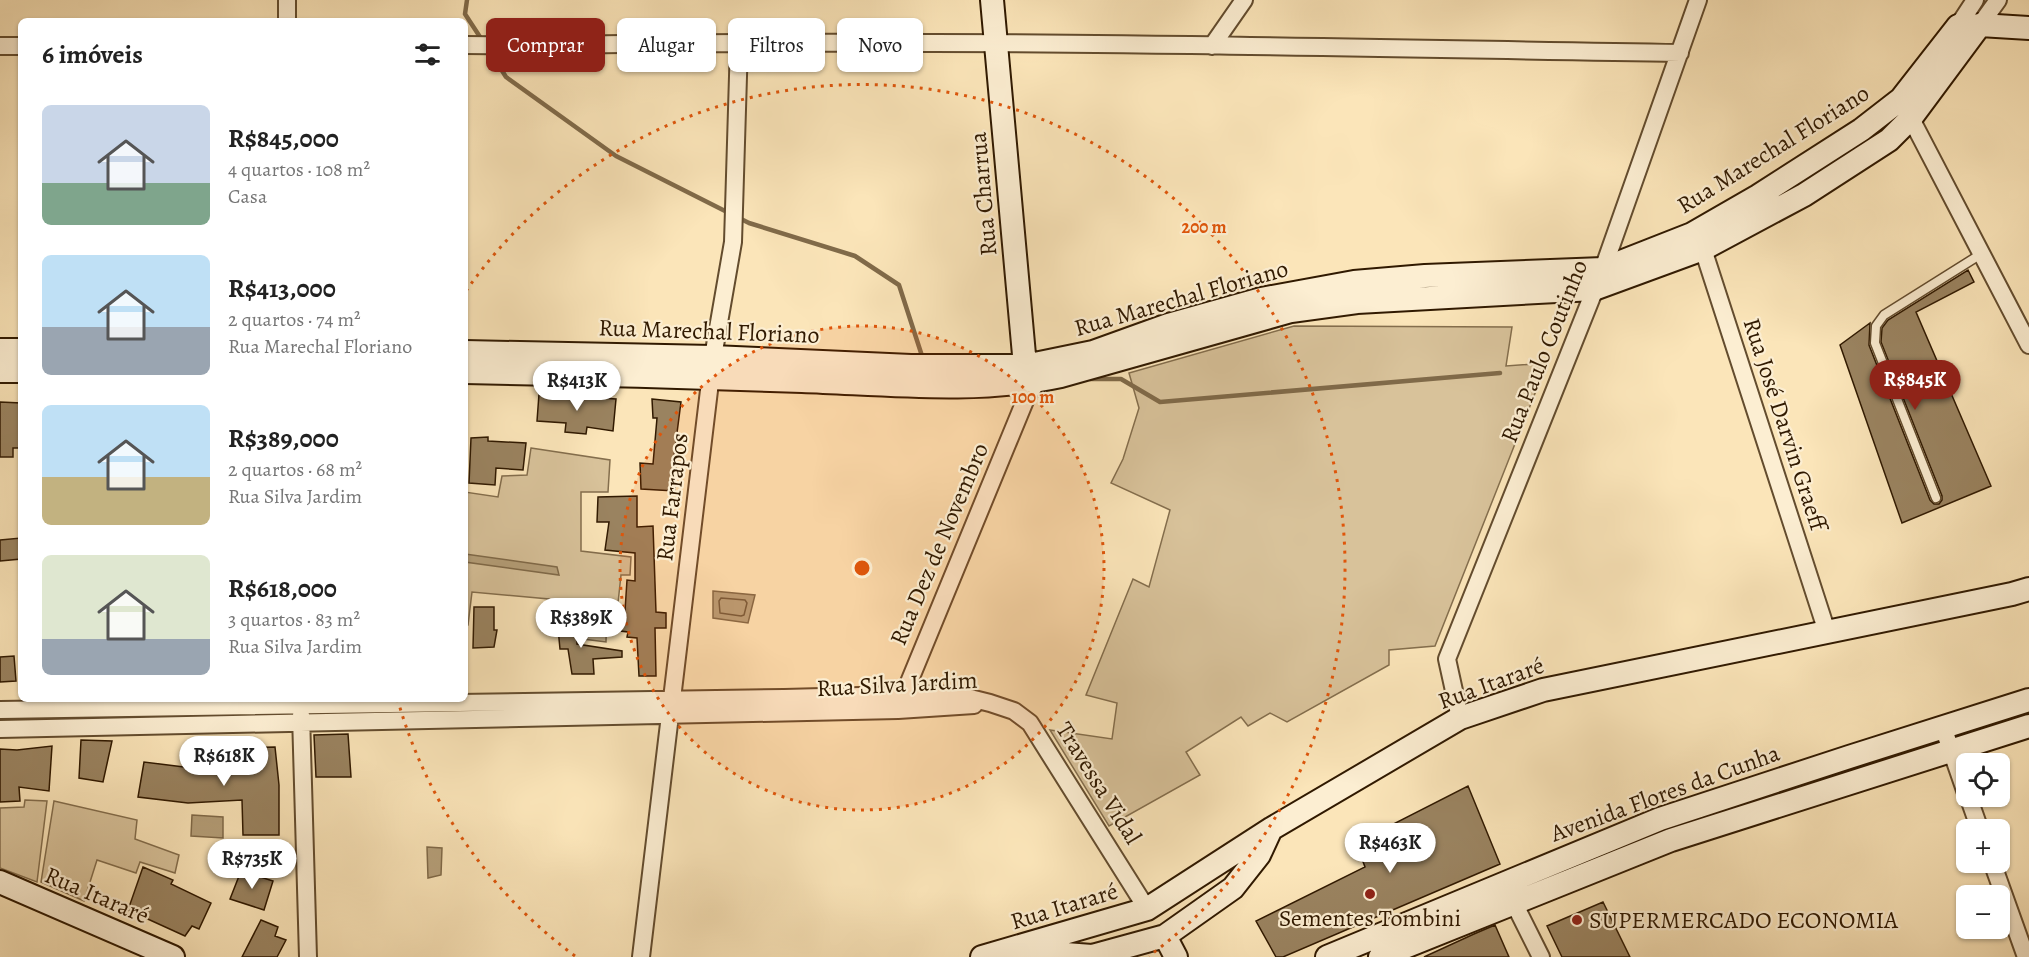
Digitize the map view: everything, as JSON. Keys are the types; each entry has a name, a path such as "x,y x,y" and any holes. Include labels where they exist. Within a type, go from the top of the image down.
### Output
{"street":[{"path":"287,0 288,18"},
{"name":"Rua Charrua","path":"992,0 1004,44"},
{"name":"Rua Charrua","path":"1007,0 1004,44 1031,378"},
{"path":"1212,45 1244,0"},
{"name":"Rua Paulo Coutinho","path":"1460,718 1447,659 1598,279 1698,0"},
{"path":"1969,26 1975,0"},
{"path":"1969,26 1998,0"},
{"path":"1969,26 2029,28"},
{"name":"Rua Marechal Floriano","path":"468,371 501,363 712,367 930,386 1031,378 1291,311 1355,292 1598,279 1697,242 1804,195 1889,140 1906,109 1969,26"},
{"path":"468,45 728,43"},
{"path":"825,43 1212,45 1680,53"},
{"path":"0,46 18,45"},
{"name":"Rua Farrapos","path":"641,957 712,367 733,242 738,72"},
{"path":"1906,109 2029,345"},
{"name":"Rua José Darvin Graeff","path":"1697,242 1827,632"},
{"path":"0,350 18,350"},
{"name":"Rua Marechal Floriano","path":"468,353 501,363"},
{"path":"0,371 18,371"},
{"name":"Rua Dez de Novembro","path":"900,702 1031,378"},
{"name":"Rua Itararé","path":"982,957 1147,909 1271,829 1460,718 1543,690 2029,589"},
{"name":"Rua Silva Jardim","path":"0,729 302,724 406,713 490,711 671,699 784,706"},
{"name":"Avenida Flores da Cunha","path":"1380,957 1660,819 2029,700"},
{"name":"Rua Silva Jardim","path":"490,711 670,716 784,706 900,702 990,703"},
{"path":"300,703 308,957"},
{"name":"Rua Silva Jardim","path":"0,710 300,703 406,713"},
{"name":"Travessa Vidal","path":"990,703 1014,711 1030,723 1147,909"},
{"path":"183,707 183,726"},
{"path":"71,709 73,728"},
{"name":"Avenida Flores da Cunha","path":"1328,957 1509,892 2029,726"},
{"path":"1942,727 1956,765"},
{"path":"1660,819 1671,840"},
{"path":"1011,950 1092,956 1165,936 1233,888 1259,855 1271,829"},
{"path":"1996,873 2026,957"},
{"name":"Rua Itararé","path":"0,882 173,957"},
{"path":"1509,892 1541,957"},
{"path":"1165,936 1176,957"}],"lane":[{"path":"1936,498 1875,343 1876,326 1884,315 1981,254"}],"shaded area":[{"path":"1294,326 1512,327 1506,366 1547,363 1435,646 1389,650 1389,665 1287,722 1270,713 1248,726 1241,717 1186,752 1200,775 1109,826 1050,730 1112,739 1117,703 1086,695 1133,579 1149,587 1170,510 1111,483 1123,459 1139,408 1129,373"},
{"path":"531,448 610,460 608,492 581,492 581,551 631,557 630,575 621,575 618,603 607,602 606,642 583,639 578,613 550,613 549,599 472,592 468,625 468,492 498,497 502,476 527,475"},
{"path":"25,800 47,801 37,882 0,868 0,808 24,807"},
{"path":"54,801 137,820 135,839 179,855 175,873 140,862 136,873 97,860 84,901 41,882"}],"water":[{"path":"468,554 557,567 559,575 468,562"},
{"path":"713,591 755,595 748,623 713,618"},
{"path":"192,815 223,817 223,838 191,836"},
{"path":"427,847 442,848 441,875 428,878"}],"building":[{"path":"1968,270 1974,282 1916,312 1991,486 1902,523 1840,345 1870,323 1869,345 1930,500 1934,504 1939,504 1942,496 1881,342 1882,328 1888,320"},
{"path":"539,394 616,399 613,431 587,427 586,434 565,432 566,423 537,421"},
{"path":"652,399 681,402 673,464 676,464 675,491 641,489 640,463 653,464 657,418 653,418"},
{"path":"0,402 18,403 18,448 13,448 13,457 0,457"},
{"path":"488,437 488,441 526,443 523,470 496,468 495,485 469,483 471,438"},
{"path":"637,496 637,527 653,526 656,612 666,613 666,628 655,628 656,676 639,676 637,638 627,637 628,632 612,630 612,610 625,611 627,580 635,581 635,553 605,550 609,522 597,522 598,497"},
{"path":"18,538 18,559 0,561 0,540"},
{"path":"474,607 494,607 494,630 497,630 494,647 473,648"},
{"path":"557,618 576,618 577,644 622,651 622,657 593,659 594,674 572,674 568,649 560,649"},
{"path":"14,656 16,681 0,682 0,657"},
{"path":"348,734 351,777 316,777 314,735"},
{"path":"81,740 112,741 103,782 79,778"},
{"path":"52,746 49,791 19,787 20,801 0,802 0,749 17,750"},
{"path":"275,747 279,785 279,835 243,835 242,800 188,803 138,797 144,762 192,768 237,767 237,748"},
{"name":"Sementes Tombini","path":"1468,786 1500,864 1283,957 1276,957 1256,921 1365,867 1356,843"},
{"path":"143,867 173,880 171,884 211,903 199,929 192,926 185,936 128,910"},
{"path":"241,871 273,881 264,910 230,899"},
{"path":"1603,902 1630,957 1562,957 1547,926"},
{"path":"261,920 278,927 275,936 286,940 277,957 242,957"},
{"path":"1495,925 1509,957 1424,957 1474,934"}],"waterway":[{"path":"467,0 465,14 468,18"},
{"path":"468,19 482,40"},
{"path":"503,72 506,77 616,156 729,213"},
{"path":"737,217 749,223 855,256 899,285 923,359"},
{"path":"1090,379 1121,379 1160,402 1500,373"}],"place":[{"name":"Sementes Tombini","path":"1370,894"},
{"name":"SUPERMERCADO ECONOMIA","path":"1577,920"}]}
